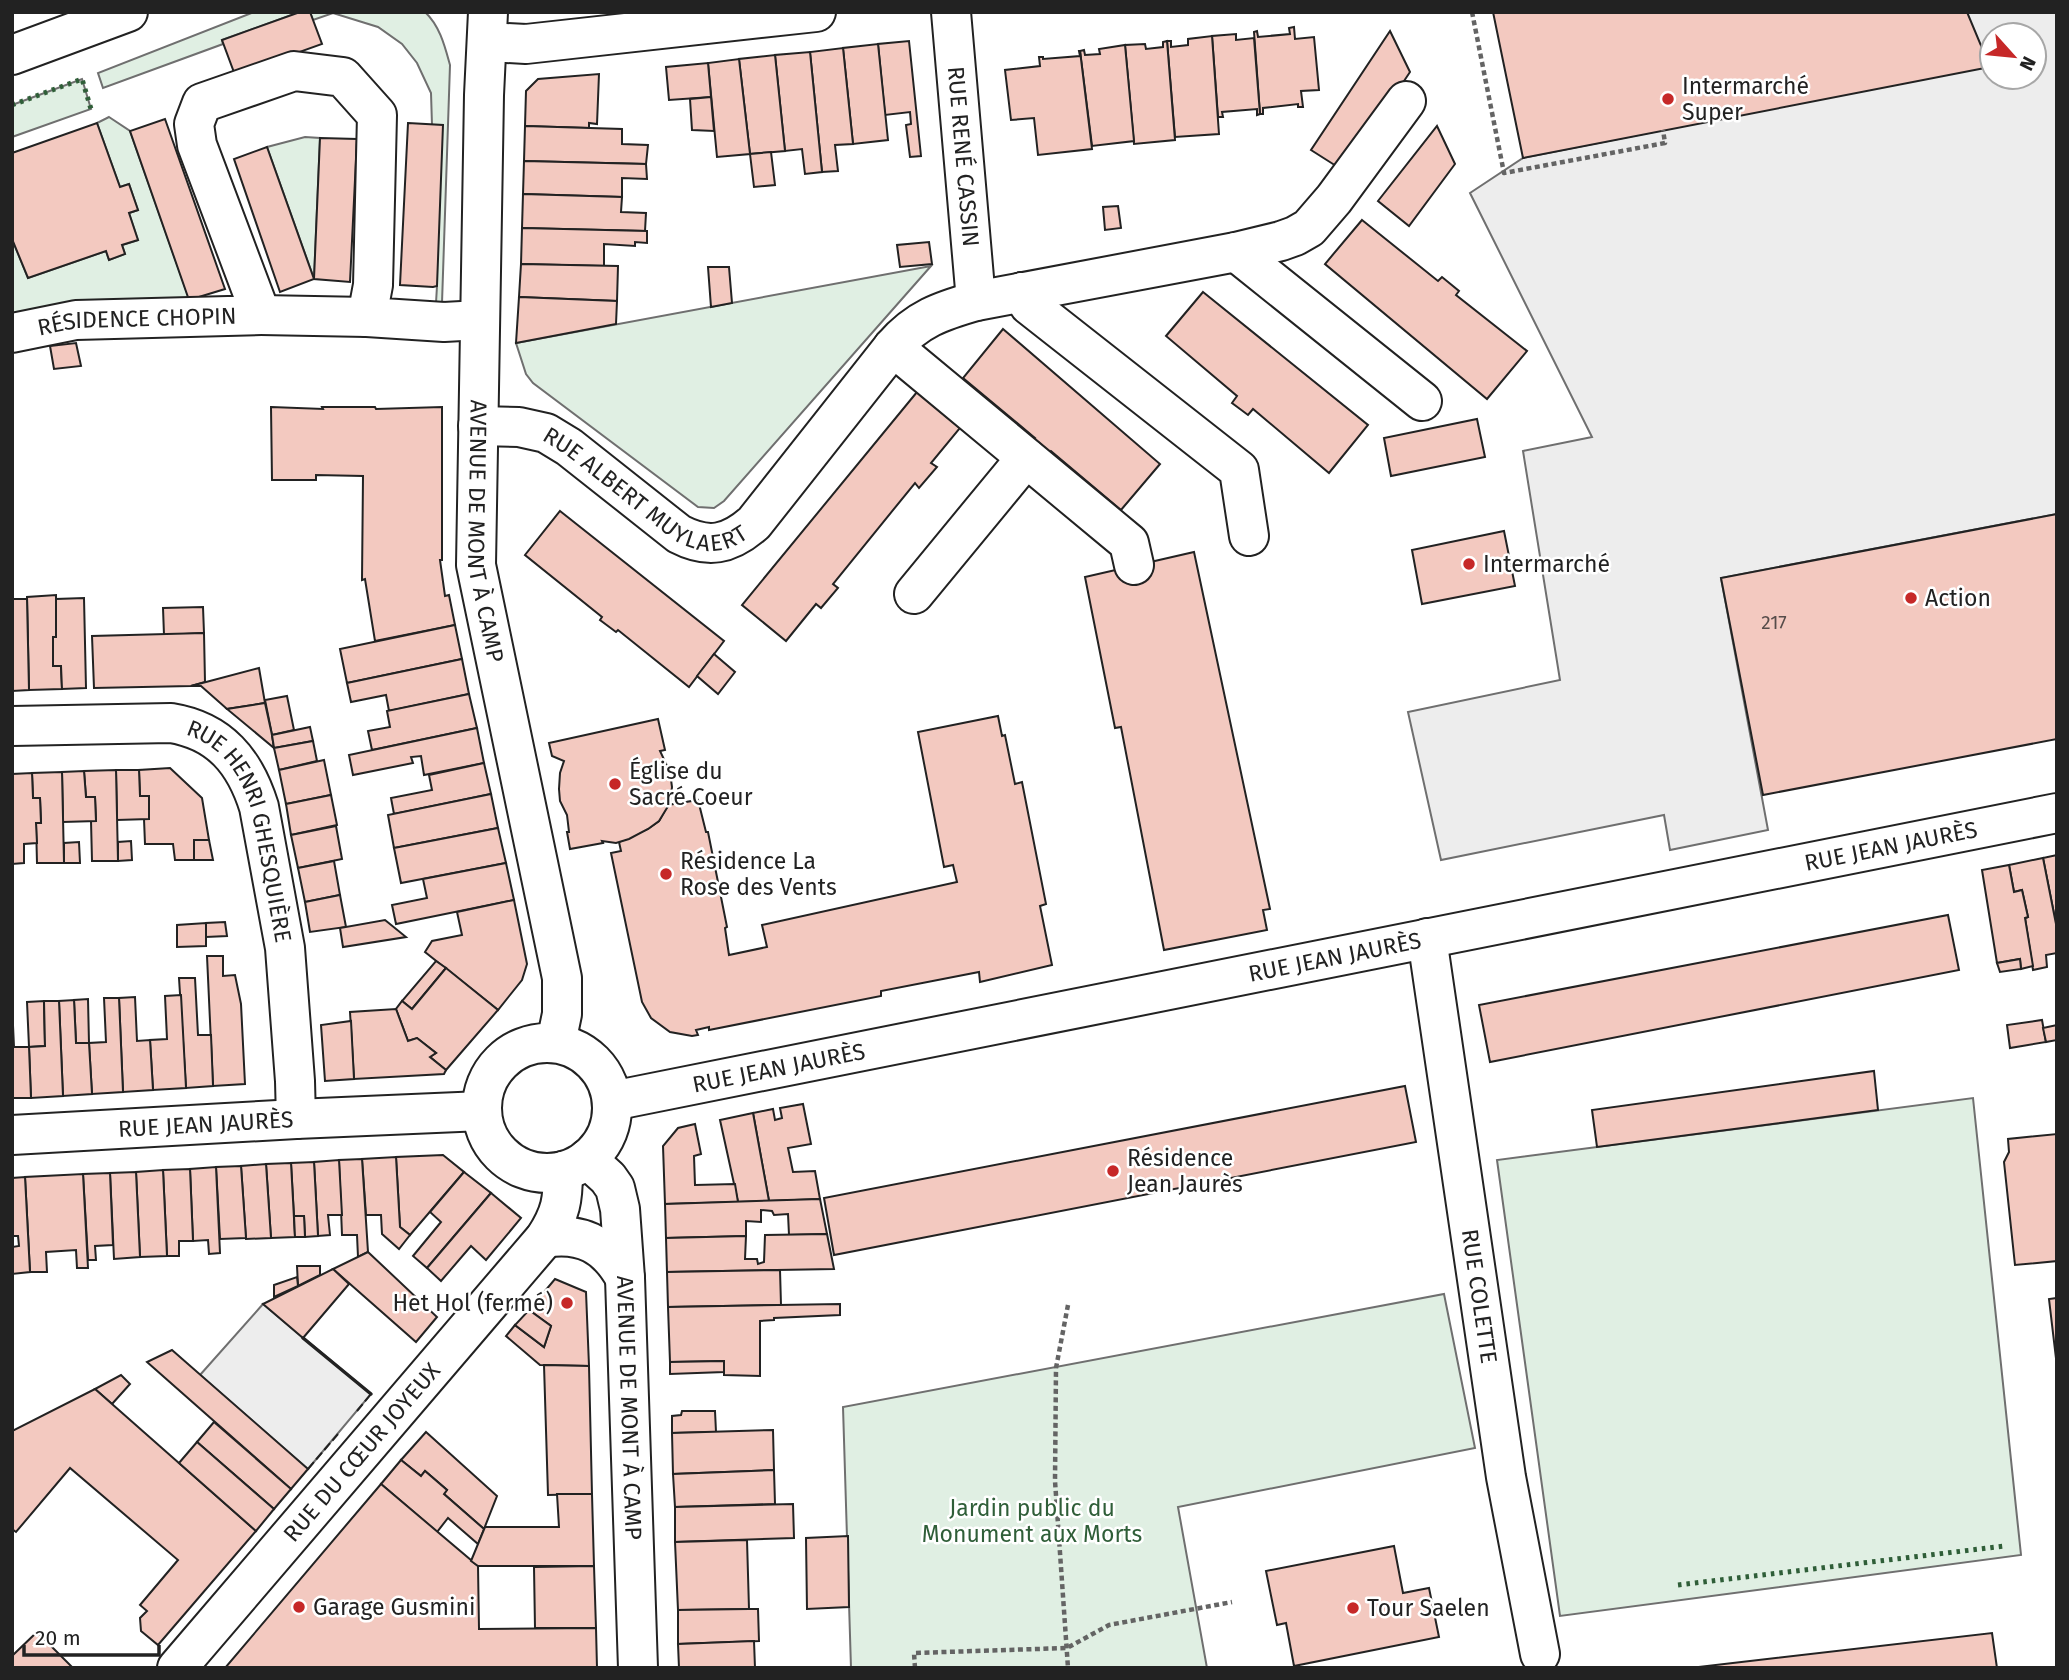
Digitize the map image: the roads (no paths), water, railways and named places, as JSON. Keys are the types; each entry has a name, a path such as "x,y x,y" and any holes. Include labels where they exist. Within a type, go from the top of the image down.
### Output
{"street":[{"path":"12,55 128,12"},
{"path":"488,27 526,44 816,12"},
{"name":"RUE RENÉ CASSIN","path":"951,12 976,301"},
{"name":"AVENUE DE MONT À CAMP","path":"488,27 484,95 476,565 562,978 562,1014 556,1043"},
{"name":"RÉSIDENCE CHOPIN","path":"261,315 197,145 194,124 202,103 294,71 343,77 377,115 373,285 367,317"},
{"name":"RUE ALBERT MUYLAERT","path":"478,426 510,426 546,433 569,447 679,534 700,542 720,543 739,536 754,523 892,347 913,326 949,309 976,301 1236,252 1281,241 1309,228 1334,199 1406,101"},
{"path":"1236,252 1422,401"},
{"path":"1023,292 1029,305 1239,470 1248,536"},
{"name":"RÉSIDENCE CHOPIN","path":"12,333 76,320 261,315 444,322 480,320"},
{"path":"892,347 1129,543 1134,565"},
{"path":"914,594 1026,458"},
{"name":"RUE HENRI GHESQUIÈRE","path":"12,726 187,725 204,733 234,757 254,789 259,807 285,948 296,1119"},
{"name":"RUE JEAN JAURÈS","path":"612,1101 2057,813"},
{"name":"RUE COLETTE","path":"1427,938 1506,1477 1540,1654"},
{"path":"556,1043 576,1050 594,1062 606,1080 612,1101 607,1133 596,1151 575,1165 536,1172 506,1159 486,1133 482,1111 488,1081 499,1064 525,1046 536,1044 556,1043"},
{"name":"RUE JEAN JAURÈS","path":"12,1135 482,1111"},
{"name":"AVENUE DE MONT À CAMP","path":"575,1165 602,1171 615,1188 620,1209 625,1278 638,1668"},
{"name":"RUE DU CŒUR JOYEUX","path":"177,1668 545,1238 557,1219 563,1193 575,1165"},
{"path":"545,1238 568,1236 590,1242 607,1252 625,1278"}],"place":[{"name":"Intermarché Super","path":"1668,99"},
{"name":"Intermarché","path":"1469,564"},
{"name":"Action","path":"1911,598"},
{"name":"Église du Sacré Coeur","path":"615,784"},
{"name":"Résidence La Rose des Vents","path":"666,874"},
{"name":"Résidence Jean Jaurès","path":"1113,1171"},
{"name":"Het Hol (fermé)","path":"567,1303"},
{"name":"Garage Gusmini","path":"299,1607"},
{"name":"Tour Saelen","path":"1353,1608"}],"park label":[{"name":"Jardin public du Monument aux Morts","path":"1032,1521"}]}
